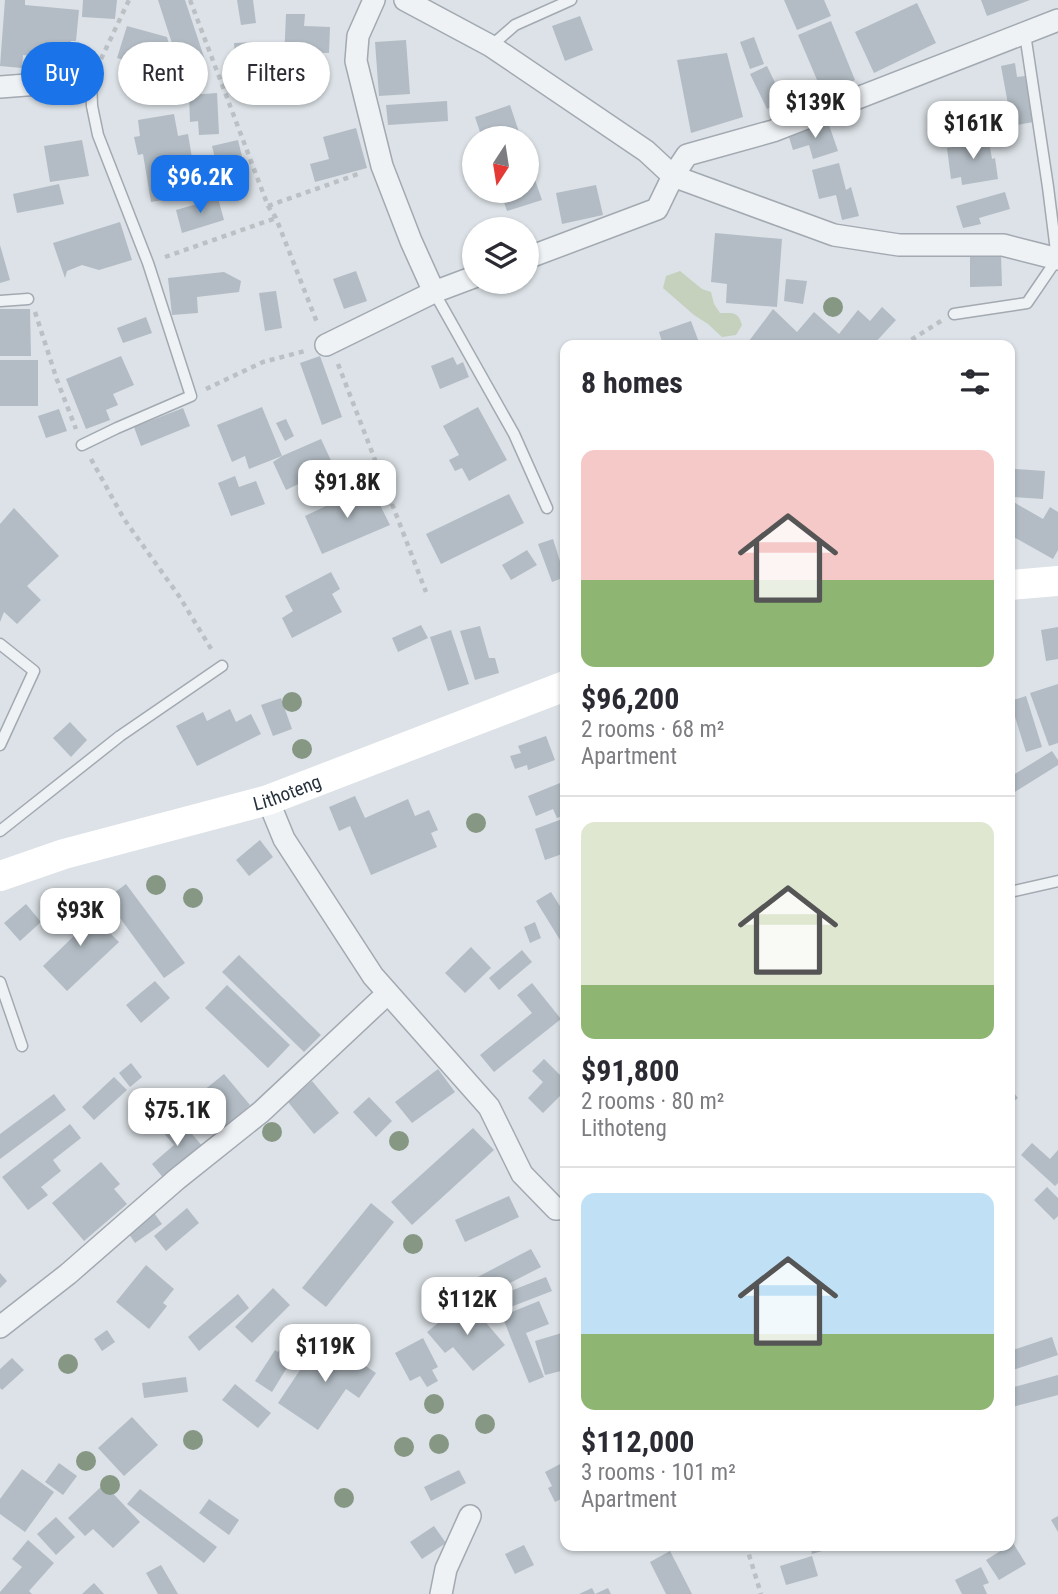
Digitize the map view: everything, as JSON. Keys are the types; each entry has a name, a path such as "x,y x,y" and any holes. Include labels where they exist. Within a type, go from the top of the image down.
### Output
{"main road":[{"path":"1015,585 1058,581"},
{"name":"Lithoteng","path":"0,876 64,854 268,800 560,689"}],"street":[{"path":"374,0 358,36 356,61 382,166 434,292"},
{"path":"405,0 491,46 646,151 673,176 834,235 899,244 1003,244 1058,259"},
{"path":"539,253 657,209 687,155 773,131 1058,20"},
{"path":"0,87 21,85"},
{"path":"328,344 434,292 462,282"},
{"path":"268,800 284,839 373,975 489,1107 522,1174 556,1209 560,1209"},
{"path":"0,1327 68,1274 177,1179 261,1112 388,993"},
{"path":"441,1594 446,1569 470,1516"}],"lane":[{"path":"491,46 515,25 571,0"},
{"path":"954,314 1027,303 1058,259 1025,34"},
{"path":"82,445 191,396 148,263 98,135 92,105"},
{"path":"434,292 514,433 547,508"},
{"path":"0,301 28,299"},
{"path":"0,644 34,671 0,745"},
{"path":"0,831 120,736 222,666"},
{"path":"1015,891 1058,881"},
{"path":"0,982 22,1046"}],"path":[{"path":"104,54 129,0"},
{"path":"190,0 268,206 276,218 328,344 426,592"},
{"path":"268,206 382,166"},
{"path":"148,263 276,218"},
{"path":"28,299 36,314 82,445 124,519 179,596 222,666"},
{"path":"911,340 954,314"},
{"path":"191,396 263,362 328,344"},
{"path":"748,1551 761,1594"}],"green space":[{"path":"680,271 702,289 711,292 720,313 732,313 739,317 742,325 736,335 722,337 663,288 666,276"}],"building":[{"path":"5,0 25,0 25,5 79,10 76,41 21,42 21,68 0,66"},
{"path":"83,0 117,0 115,19 82,17"},
{"path":"158,0 185,0 199,42 172,42"},
{"path":"237,0 253,0 256,23 241,25"},
{"path":"784,0 824,0 831,16 797,30"},
{"path":"981,0 1030,0 987,16"},
{"path":"917,3 936,43 874,73 855,32"},
{"path":"286,14 305,14 304,26 330,27 329,42 285,42"},
{"path":"580,16 593,50 565,61 552,26"},
{"path":"831,21 855,80 823,94 798,35"},
{"path":"127,26 167,37 168,42 122,42"},
{"path":"754,37 764,64 750,69 740,42"},
{"path":"406,40 410,94 379,96 375,42"},
{"path":"727,53 743,117 691,133 677,60"},
{"path":"1015,63 1017,77 1025,76 1033,122 1012,126 1001,66"},
{"path":"767,66 784,101 767,109 750,74"},
{"path":"217,93 219,134 199,135 198,121 190,122 189,105 208,105 208,94"},
{"path":"447,101 448,121 388,125 386,105"},
{"path":"510,105 517,126 478,126 475,117"},
{"path":"174,114 178,136 188,134 192,158 180,160 181,166 199,163 203,187 186,189 188,196 151,202 143,154 138,155 134,137 140,136 138,120"},
{"path":"828,122 838,151 813,159 809,145 793,150 788,134"},
{"path":"356,128 367,168 315,182 310,164 329,159 323,137"},
{"path":"988,135 998,179 962,185 961,177 951,179 947,148 965,145 964,138"},
{"path":"82,140 89,176 50,182 44,146"},
{"path":"238,140 248,181 222,187 212,146"},
{"path":"839,163 846,190 851,187 859,216 842,220 836,195 819,199 812,170"},
{"path":"59,184 64,204 17,213 13,194"},
{"path":"596,185 603,215 562,224 556,193"},
{"path":"1005,192 1010,209 979,218 981,224 963,228 956,206"},
{"path":"218,198 224,220 182,233 176,210"},
{"path":"504,203 532,203 507,211"},
{"path":"120,222 132,260 99,270 82,265 67,271 65,278 53,243"},
{"path":"715,233 782,239 777,307 726,303 727,284 711,282"},
{"path":"0,245 10,280 0,283"},
{"path":"1001,255 1002,286 970,287 970,256"},
{"path":"356,271 367,301 344,309 333,279"},
{"path":"224,272 241,281 239,292 197,297 198,313 172,315 168,278"},
{"path":"786,279 807,281 803,304 784,301"},
{"path":"276,291 282,328 265,331 259,293"},
{"path":"882,307 896,320 878,340 750,340 773,309 797,332 814,312 839,334 858,310 870,321"},
{"path":"0,309 30,309 31,356 0,356"},
{"path":"146,317 152,333 123,343 117,328"},
{"path":"691,321 698,340 661,340 659,332"},
{"path":"121,356 134,385 113,394 118,405 106,410 110,420 86,429 66,379"},
{"path":"320,356 342,417 322,425 300,363"},
{"path":"453,357 457,365 463,362 469,377 440,389 431,366"},
{"path":"0,360 38,360 38,406 0,406"},
{"path":"262,407 282,456 249,469 245,456 232,462 217,425"},
{"path":"478,407 507,460 469,481 462,468 455,471 449,460 459,455 443,426"},
{"path":"183,408 190,426 141,446 134,427"},
{"path":"59,409 67,431 46,438 38,416"},
{"path":"286,419 294,436 285,441 276,423"},
{"path":"321,439 334,467 286,490 273,462"},
{"path":"1015,469 1045,471 1043,499 1015,497"},
{"path":"235,476 239,487 256,481 265,504 231,516 218,483"},
{"path":"370,485 390,525 322,554 305,516"},
{"path":"509,494 524,523 441,564 426,534"},
{"path":"1015,503 1043,519 1050,507 1058,512 1058,550 1053,559 1015,538"},
{"path":"14,508 59,556 27,586 41,600 17,624 4,612 0,622 0,524"},
{"path":"553,539 560,561 560,579 552,582 538,544"},
{"path":"527,550 537,565 511,580 502,565"},
{"path":"331,572 340,589 332,594 342,612 292,638 282,618 293,611 285,596"},
{"path":"421,625 428,638 398,652 392,638"},
{"path":"480,626 489,658 495,658 499,673 475,680 460,631"},
{"path":"1058,627 1058,659 1046,661 1041,630"},
{"path":"451,630 469,684 448,691 430,637"},
{"path":"1058,684 1058,743 1049,746 1030,693"},
{"path":"1026,696 1042,747 1026,752 1015,717 1015,699"},
{"path":"281,698 292,729 273,736 261,705"},
{"path":"230,709 236,722 251,714 261,734 197,766 176,726 203,712 207,721"},
{"path":"70,722 87,740 71,757 53,738"},
{"path":"546,736 555,760 528,770 527,765 515,769 510,756 521,753 518,746"},
{"path":"1052,751 1058,760 1058,765 1015,792 1015,774"},
{"path":"560,783 560,817 557,818 553,809 536,816 528,796"},
{"path":"355,796 365,818 408,799 415,816 429,810 438,830 431,833 437,847 371,875 350,826 339,831 329,807"},
{"path":"560,820 560,855 545,860 535,829"},
{"path":"260,840 273,857 249,876 236,860"},
{"path":"126,884 185,963 164,978 106,899"},
{"path":"551,892 560,906 560,940 536,901"},
{"path":"80,903 119,942 67,991 43,966 77,933 63,919"},
{"path":"26,904 41,922 20,941 4,923"},
{"path":"535,922 541,938 530,943 524,927"},
{"path":"471,947 491,968 465,993 445,973"},
{"path":"522,950 532,962 499,990 489,978"},
{"path":"239,955 321,1035 304,1052 222,972"},
{"path":"155,981 170,998 141,1023 126,1005"},
{"path":"532,983 560,1020 494,1072 480,1055 532,1013 517,995"},
{"path":"227,985 290,1045 268,1068 205,1008"},
{"path":"544,1059 560,1075 560,1096 543,1113 528,1098 543,1082 532,1071"},
{"path":"131,1063 142,1077 130,1087 119,1073"},
{"path":"438,1069 455,1092 412,1123 395,1102"},
{"path":"224,1074 250,1105 219,1132 192,1100"},
{"path":"114,1077 127,1090 94,1120 82,1107"},
{"path":"312,1081 339,1113 314,1134 288,1102"},
{"path":"152,1091 168,1109 147,1128 131,1110"},
{"path":"54,1094 66,1110 0,1159 0,1134"},
{"path":"369,1097 392,1121 376,1137 353,1112"},
{"path":"177,1116 203,1147 165,1180 152,1164 174,1145 161,1130"},
{"path":"70,1124 81,1138 53,1160 61,1171 41,1187 48,1195 28,1210 2,1177"},
{"path":"473,1128 494,1150 412,1225 391,1202"},
{"path":"1032,1143 1050,1159 1058,1150 1058,1183 1055,1186 1021,1155"},
{"path":"101,1162 120,1184 114,1189 127,1204 84,1241 52,1203"},
{"path":"1047,1187 1058,1198 1058,1216 1054,1220 1034,1200"},
{"path":"509,1196 519,1217 465,1242 455,1220"},
{"path":"371,1203 394,1222 326,1307 302,1288"},
{"path":"187,1208 199,1223 166,1251 154,1236"},
{"path":"154,1213 162,1224 135,1243 127,1231"},
{"path":"531,1249 541,1267 481,1298 472,1280"},
{"path":"146,1265 174,1289 163,1303 167,1306 149,1329 116,1302"},
{"path":"0,1273 7,1281 0,1288"},
{"path":"546,1277 552,1291 500,1311 495,1297"},
{"path":"273,1288 290,1305 252,1343 235,1327"},
{"path":"238,1294 249,1308 199,1351 188,1337"},
{"path":"539,1301 549,1324 526,1333 544,1377 529,1383 502,1316"},
{"path":"471,1305 505,1345 473,1371 453,1347 445,1353 427,1332 453,1311 457,1316"},
{"path":"107,1330 115,1342 102,1351 94,1339"},
{"path":"560,1334 560,1371 545,1375 535,1341"},
{"path":"1052,1337 1058,1355 1015,1369 1015,1349"},
{"path":"423,1338 438,1367 432,1370 438,1381 427,1387 420,1376 410,1381 395,1353"},
{"path":"330,1342 376,1373 359,1398 346,1389 318,1430 278,1403 318,1343 325,1349"},
{"path":"283,1345 293,1351 288,1359 291,1361 272,1392 255,1381 275,1350 278,1352"},
{"path":"12,1358 24,1370 2,1390 0,1369"},
{"path":"1058,1375 1058,1395 1015,1406 1015,1387"},
{"path":"186,1377 188,1392 144,1398 142,1383"},
{"path":"235,1384 271,1413 258,1428 222,1400"},
{"path":"132,1417 158,1445 124,1476 98,1448"},
{"path":"59,1463 77,1476 63,1495 45,1482"},
{"path":"560,1464 560,1500 555,1502 548,1488 552,1486 545,1472"},
{"path":"22,1469 54,1492 25,1532 0,1514 0,1499"},
{"path":"459,1470 466,1483 431,1501 424,1487"},
{"path":"104,1484 140,1522 113,1548 93,1529 85,1536 68,1518"},
{"path":"140,1489 217,1547 204,1563 127,1504"},
{"path":"209,1499 239,1520 229,1535 199,1513"},
{"path":"1058,1516 1058,1532 1051,1520"},
{"path":"56,1517 75,1537 56,1555 37,1534"},
{"path":"434,1526 446,1543 422,1559 410,1542"},
{"path":"28,1540 54,1563 29,1591 32,1594 0,1594 22,1567 12,1559"},
{"path":"524,1545 534,1565 515,1574 505,1554"},
{"path":"1015,1546 1026,1564 999,1580 986,1560 1000,1551 1015,1551"},
{"path":"670,1551 692,1594 666,1594 650,1562"},
{"path":"812,1556 818,1576 786,1585 780,1566"},
{"path":"161,1565 178,1594 158,1594 146,1573"},
{"path":"981,1567 989,1583 983,1585 987,1594 962,1594 955,1580"},
{"path":"94,1583 104,1594 82,1594"},
{"path":"592,1588 595,1594 579,1594"},
{"path":"608,1588 611,1594 595,1594"}]}
